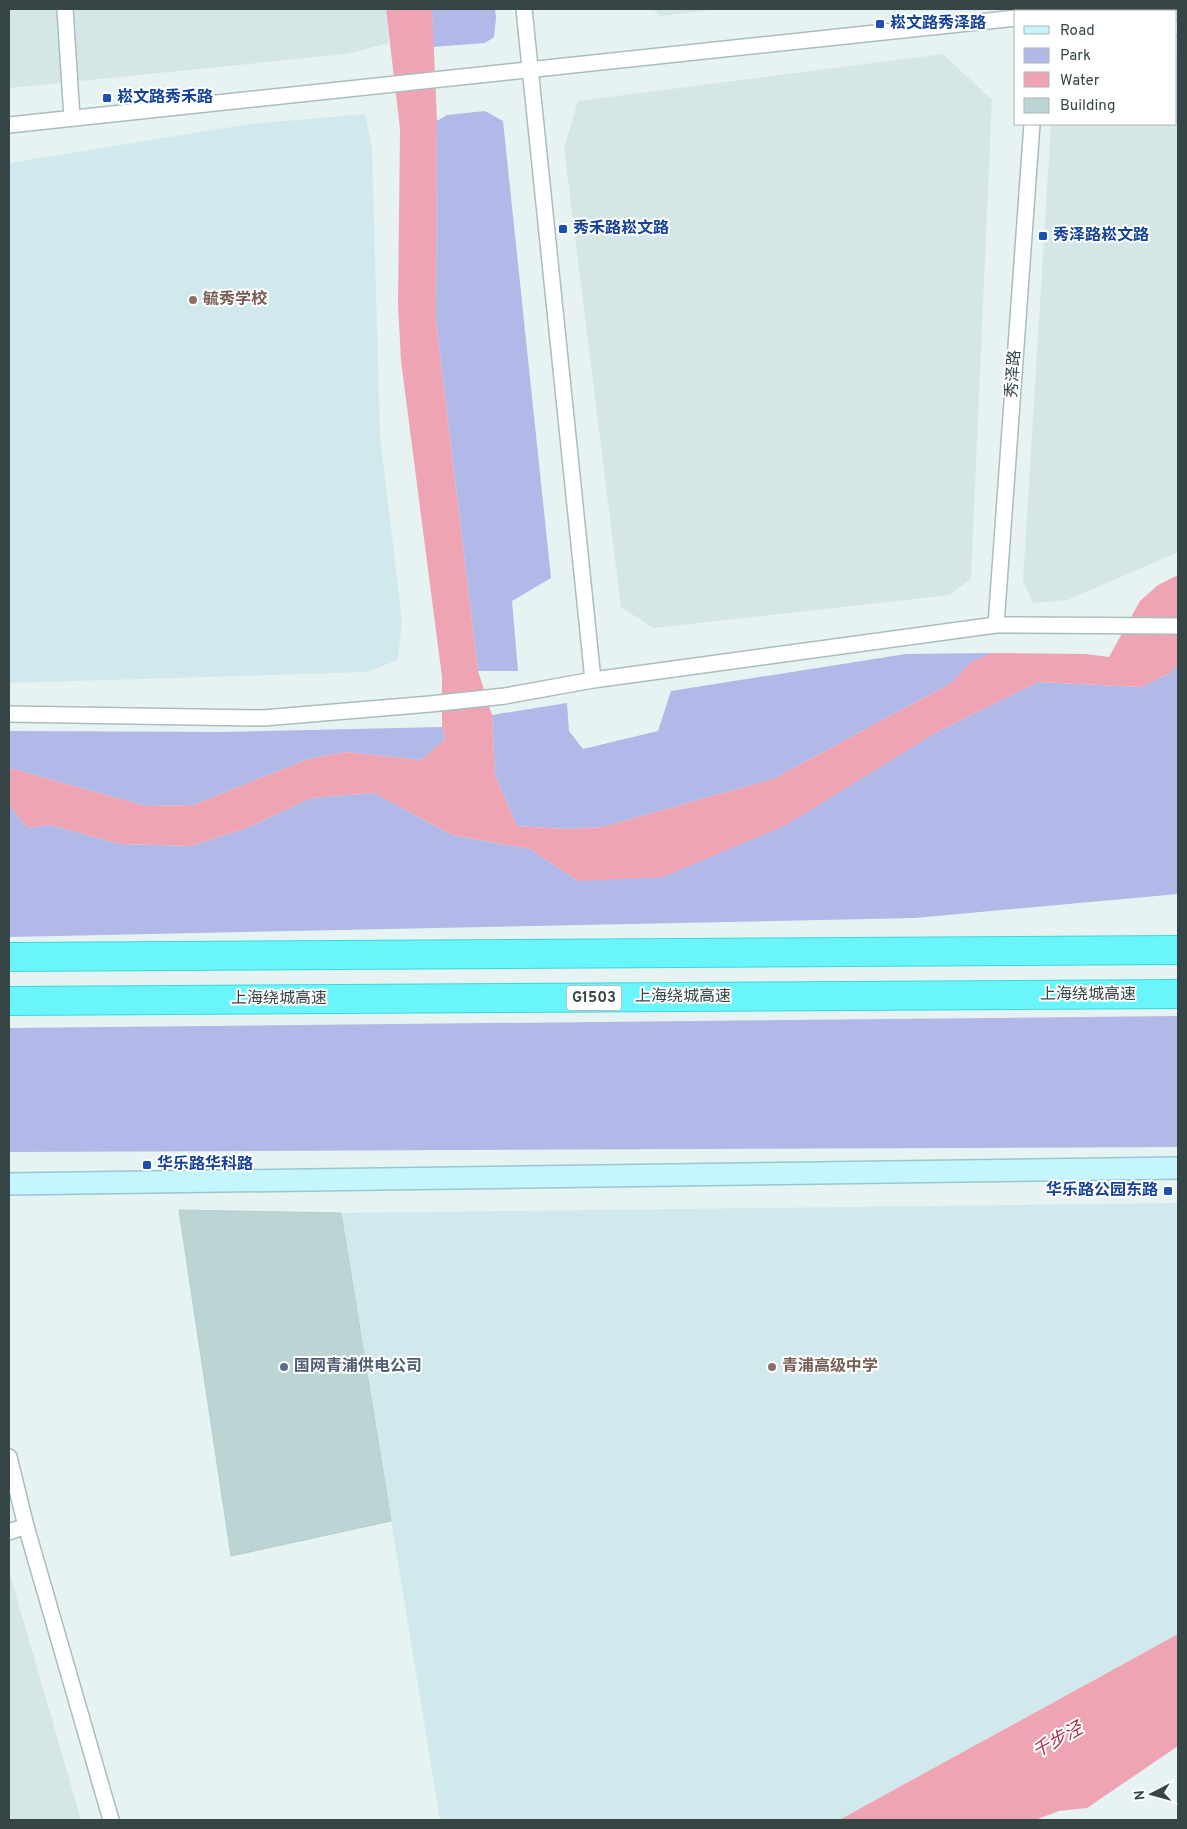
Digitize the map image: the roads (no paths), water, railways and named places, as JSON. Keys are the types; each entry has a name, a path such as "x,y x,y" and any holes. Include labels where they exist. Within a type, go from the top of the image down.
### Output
{"highway":[{"path":"9,957 1178,950"},
{"name":"上海绕城高速","path":"9,1001 1178,994"}],"street":[{"path":"65,9 72,118"},
{"path":"524,9 593,680"},
{"path":"9,125 1014,18"},
{"name":"秀泽路","path":"996,625 1032,125"},
{"path":"9,714 263,718 505,696 593,680 996,625 1109,624 1178,626"},
{"path":"9,1184 1178,1168"},
{"path":"9,1457 26,1526 112,1820"},
{"path":"9,1532 26,1526"}],"water":[{"path":"386,9 432,9 437,121 436,322 478,671 492,715 495,775 517,826 567,829 602,827 773,779 951,683 971,662 992,653 1085,654 1109,657 1140,601 1158,585 1178,575 1178,664 1170,673 1141,687 1038,682 937,732 786,825 663,877 578,881 530,849 452,835 374,793 311,798 247,828 191,846 120,844 51,825 27,828 12,808 9,807 9,768 146,806 193,805 308,759 346,752 421,760 445,739 442,727 442,677 401,361 398,305 400,129"},
{"name":"千步泾","path":"1178,1634 1178,1746 1087,1808 1059,1811 1035,1820 839,1820"}],"place":[{"name":"崧文路秀泽路","path":"880,24"},
{"name":"崧文路秀禾路","path":"107,98"},
{"name":"秀禾路崧文路","path":"563,229"},
{"name":"秀泽路崧文路","path":"1043,236"},
{"name":"毓秀学校","path":"193,300"},
{"name":"华乐路华科路","path":"147,1165"},
{"name":"华乐路公园东路","path":"1168,1191"},
{"name":"国网青浦供电公司","path":"284,1367"},
{"name":"青浦高级中学","path":"772,1367"}]}
